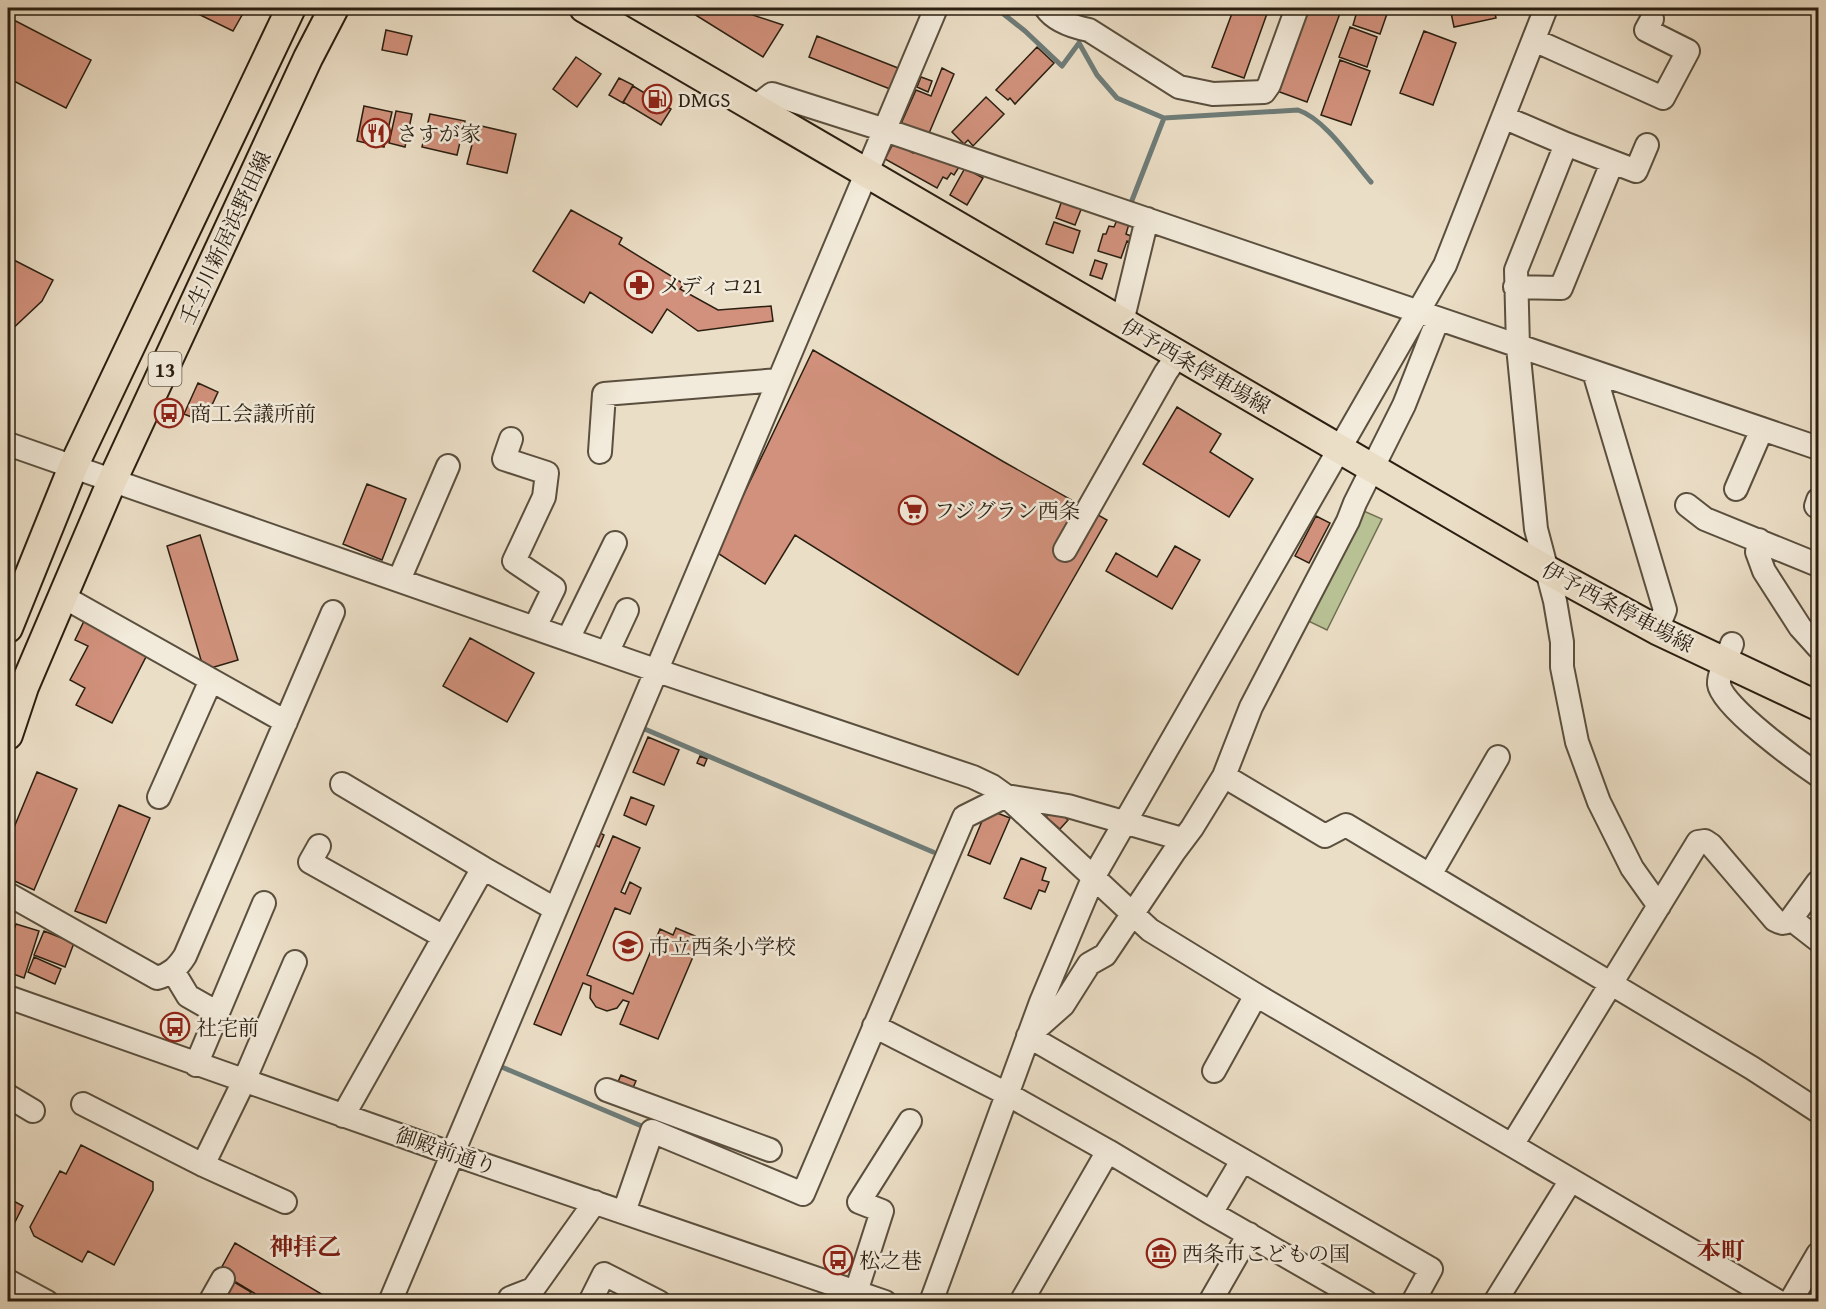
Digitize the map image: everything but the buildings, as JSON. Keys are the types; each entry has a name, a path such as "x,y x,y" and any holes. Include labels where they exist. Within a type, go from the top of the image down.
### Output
{"main road":[{"name":"壬生川新居浜野田線","path":"8,628 73,467 291,8"},
{"name":"壬生川新居浜野田線","path":"8,735 24,687 112,481 308,58 334,8"},
{"name":"伊予西条停車場線","path":"584,8 1547,570 1657,630 1729,653 1818,706"}],"street":[{"path":"390,1302 936,8"},
{"path":"1046,8 1073,27 1089,30 1179,87 1213,94 1264,92 1269,85 1297,8"},
{"path":"1028,1036 1063,1005 1089,964 1105,955 1182,839 1192,828 1224,776 1251,707 1348,521 1404,405 1428,316 1445,265 1546,8"},
{"path":"1533,40 1663,98 1688,51 1646,30 1652,19"},
{"path":"754,108 772,94 885,130 1818,448"},
{"path":"1503,117 1636,171 1647,145"},
{"path":"1566,144 1516,270 1518,347 1536,529 1557,611 1562,642 1562,667 1577,742 1599,802 1632,868 1659,906"},
{"path":"1515,287 1562,288 1612,163"},
{"path":"1122,322 1147,219"},
{"path":"932,1302 1056,962 1094,876 1339,450 1428,316"},
{"path":"1065,549 1166,372 1178,355"},
{"path":"1594,372 1665,610 1657,630"},
{"path":"600,452 604,394 779,380"},
{"path":"1736,489 1762,429"},
{"path":"511,439 504,459 548,473 544,497 514,561 554,588 535,627"},
{"path":"8,444 655,670 973,777 992,786 1094,876 1150,930 1256,995 1779,1302"},
{"path":"399,580 448,465"},
{"path":"1687,505 1705,519 1818,565"},
{"path":"1759,540 1757,552 1764,571 1800,627 1818,646"},
{"path":"568,639 615,543"},
{"path":"62,596 285,722"},
{"path":"607,653 627,610"},
{"path":"8,894 158,978 173,971 185,956 333,612"},
{"path":"1729,653 1718,682 1721,689 1764,735 1818,775"},
{"path":"159,797 211,680"},
{"path":"1430,875 1498,757"},
{"path":"1224,776 1325,836 1346,825 1752,1068 1818,1111"},
{"path":"341,784 555,909"},
{"path":"652,1131 802,1194 964,817 1006,796 1068,806 1182,839"},
{"path":"1512,1145 1698,843 1705,841 1711,845 1775,920 1781,923 1786,923 1791,919 1818,882"},
{"path":"319,846 310,862 444,937"},
{"path":"343,1116 483,868"},
{"path":"196,1065 264,903"},
{"path":"1791,919 1818,940"},
{"path":"203,1165 244,1081 295,962"},
{"path":"173,971 188,996 218,1013"},
{"path":"1214,1071 1256,995"},
{"name":"御殿前通り","path":"8,997 196,1065 624,1212 851,1294 885,1302"},
{"path":"874,1026 1007,1094 1366,1302"},
{"path":"1028,1036 1431,1269 1413,1302"},
{"path":"607,1090 770,1150"},
{"path":"8,1096 33,1111"},
{"path":"83,1104 203,1165 285,1202"},
{"path":"624,1212 660,1109"},
{"path":"851,1294 882,1211 859,1202 910,1121"},
{"path":"1021,1302 1108,1151"},
{"path":"1211,1213 1242,1161"},
{"path":"1495,1302 1571,1180"},
{"path":"510,1298 533,1289 595,1202"},
{"path":"1210,1302 1249,1234"},
{"path":"1790,1302 1818,1254"},
{"path":"590,1302 604,1274 658,1302"},
{"path":"210,1302 223,1279"},
{"path":"8,1281 46,1302"}],"green space":[{"path":"1357,508 1382,519 1327,630 1302,618"}],"waterway":[{"path":"996,8 1025,31 1062,66 1079,43 1097,75 1117,98 1164,118 1298,110 1328,131 1371,182"},
{"path":"1129,208 1164,118"},
{"path":"639,729 640,727 933,852"},
{"path":"498,1064 644,1127"}],"place":[{"name":"DMGS","path":"657,99"},
{"name":"さすが家","path":"376,133"},
{"name":"メディコ21","path":"639,285"},
{"name":"商工会議所前","path":"169,413"},
{"name":"フジグラン西条","path":"913,510"},
{"name":"市立西条小学校","path":"628,946"},
{"name":"社宅前","path":"175,1027"},
{"name":"西条市こどもの国","path":"1161,1253"},
{"name":"松之巷","path":"838,1260"}],"district":[{"name":"神拝乙","path":"305,1246"},
{"name":"本町","path":"1721,1250"}]}
